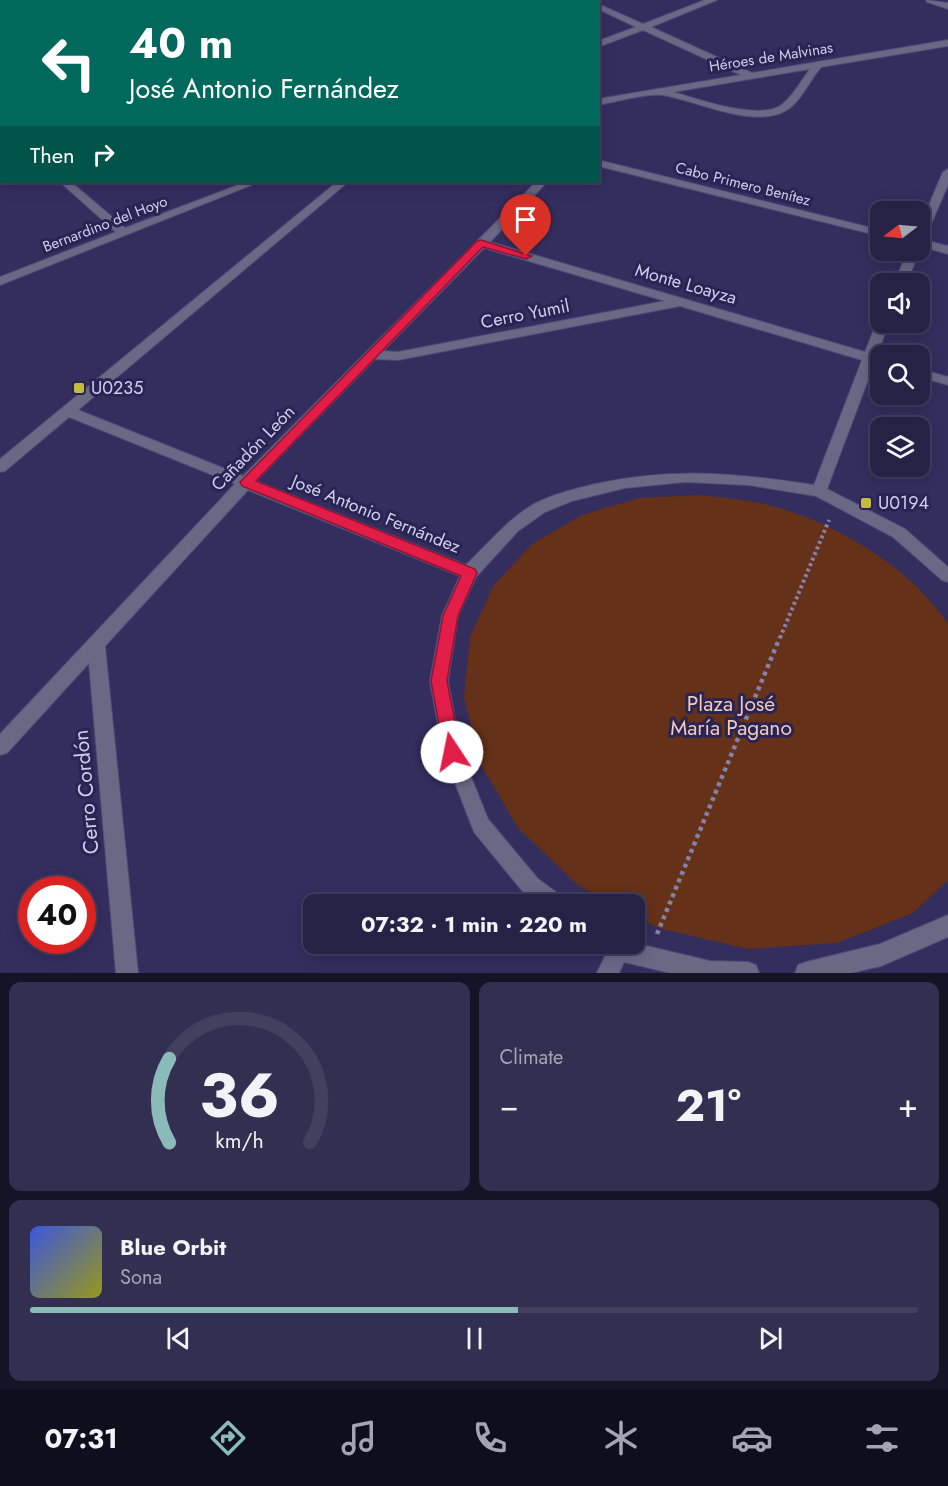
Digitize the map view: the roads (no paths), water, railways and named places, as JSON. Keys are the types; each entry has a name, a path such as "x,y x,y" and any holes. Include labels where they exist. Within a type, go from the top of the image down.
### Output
{"street":[{"path":"600,43 713,0"},
{"path":"930,0 948,6"},
{"path":"600,7 748,75"},
{"name":"Héroes de Malvinas","path":"600,102 748,75 948,44"},
{"path":"656,91 752,113 768,113 783,109 818,65"},
{"name":"Cabo Primero Benítez","path":"600,163 870,231"},
{"path":"930,214 948,172"},
{"path":"66,183 123,232"},
{"name":"Bernardino del Hoyo","path":"0,281 251,183"},
{"path":"0,467 341,183"},
{"name":"Cañadón León","path":"0,747 246,482 541,183"},
{"name":"Monte Loayza","path":"481,243 870,359"},
{"path":"930,246 948,250"},
{"name":"Cerro Yumil","path":"371,356 398,356 685,302"},
{"path":"819,490 870,369"},
{"path":"930,376 948,381"},
{"name":"José Antonio Fernández","path":"68,411 470,573"},
{"path":"542,894 531,886 481,825 452,752 439,681 450,616 470,573 513,527 540,508 569,496 624,483 686,477 748,480 819,490 899,533 948,576"},
{"name":"Cerro Cordón","path":"96,642 127,973"},
{"path":"806,973 881,955 948,926"},
{"path":"608,973 612,954"},
{"path":"638,954 710,972 748,973"}],"place":[{"name":"U0235","path":"79,388"},
{"name":"U0194","path":"866,503"}],"park label":[{"name":"Plaza José María Pagano","path":"731,716"}]}
